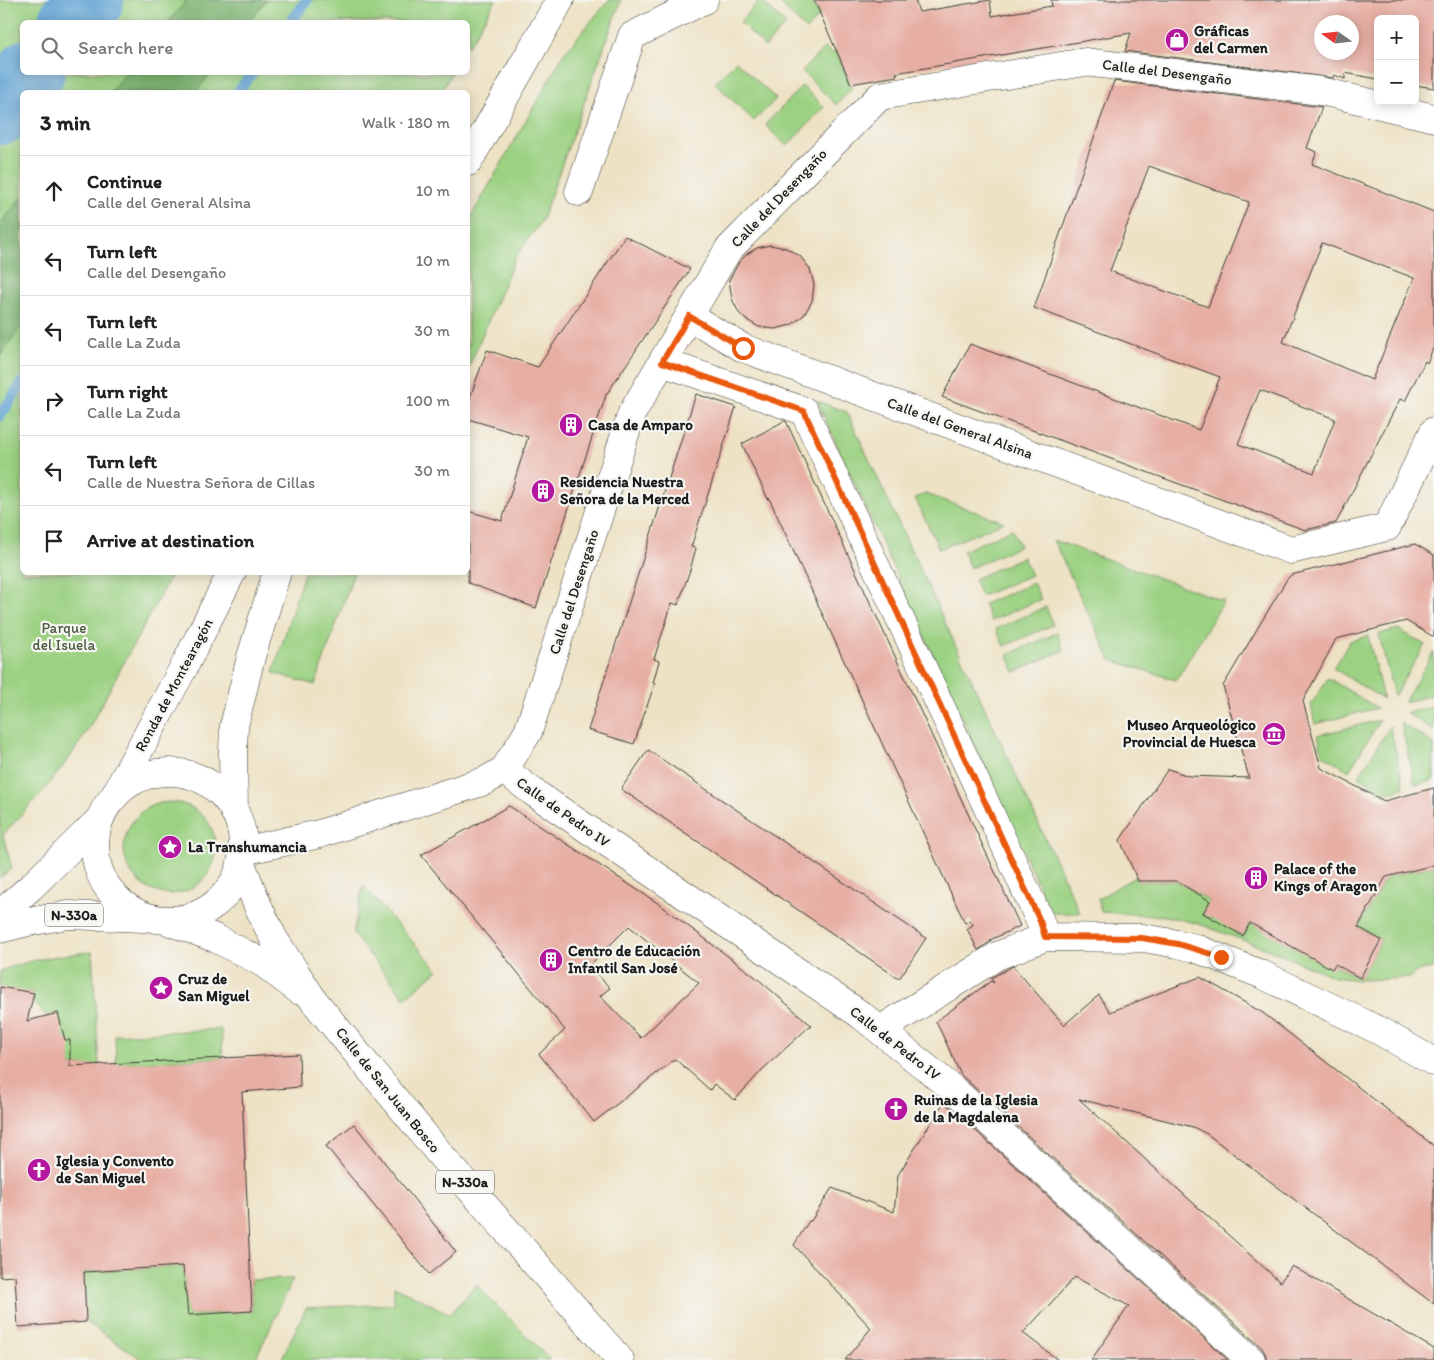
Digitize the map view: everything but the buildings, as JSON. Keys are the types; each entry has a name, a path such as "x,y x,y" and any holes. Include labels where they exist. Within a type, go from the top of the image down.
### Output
{"main road":[{"path":"470,158 560,0"},
{"path":"578,192 632,36 704,0"},
{"name":"Calle del Desengaño","path":"504,770 528,732 632,413 728,250 880,96 1085,62 1321,91 1434,118"},
{"name":"Calle del General Alsina","path":"689,316 743,348 1290,550 1387,527 1434,431"},
{"path":"662,362 804,411 1040,921 1045,937"},
{"name":"Ronda de Montearagón","path":"107,808 186,663 230,575"},
{"path":"234,811 234,726 251,657 276,575"},
{"path":"242,857 485,780 504,770"},
{"name":"Calle de Pedro IV","path":"504,770 533,792 861,1015 880,1030 954,1090 1251,1360"},
{"name":"N-330a","path":"0,914 32,887 132,782 154,774 177,772 200,779 220,792 234,811 242,830 242,857 234,883 222,899 206,911 187,918 159,919 68,915 0,929"},
{"name":"N-330a","path":"107,808 96,839 96,860 103,880 115,896 130,910 159,919"},
{"name":"Calle de San Juan Bosco","path":"242,857 258,906 274,939 314,1001 444,1159 620,1360"},
{"name":"Calle de San Juan Bosco","path":"159,919 215,938 263,963 314,1001"},
{"path":"880,1030 997,956 1045,937 1142,938 1161,940 1221,957 1298,990 1432,1058"}],"green space":[{"name":"Parque del Isuela","path":"0,0 496,0 470,44 470,20 20,20 20,75 451,75 442,90 20,90 20,575 171,575 89,728 68,760 44,790 3,835 12,868 0,878"},
{"path":"187,0 266,0 251,20 170,20"},
{"path":"609,0 621,0 542,220 515,258 470,364 470,218 565,52"},
{"path":"760,0 786,24 765,47 740,22"},
{"path":"776,0 812,0 820,15 806,30"},
{"path":"825,47 832,54 836,50 852,88 836,105 802,71"},
{"path":"736,61 776,99 754,121 715,83"},
{"path":"124,75 209,75 198,90 112,90"},
{"path":"802,86 824,107 787,146 765,125"},
{"path":"20,199 20,328 0,356 0,224"},
{"path":"817,401 847,412 1080,913 1051,913"},
{"path":"926,494 1004,522 939,549 915,498"},
{"path":"1012,529 1020,546 970,568 963,551"},
{"path":"1053,540 1224,601 1176,680 1111,660"},
{"path":"1023,557 1031,575 981,596 974,579"},
{"path":"303,575 353,575 315,685 273,673"},
{"path":"1033,583 1041,599 991,621 984,604"},
{"path":"1046,607 1053,625 1004,646 996,629"},
{"path":"1398,629 1425,645 1394,696 1379,634"},
{"path":"1057,633 1064,650 1015,672 1007,655"},
{"path":"1368,636 1383,699 1333,668 1350,641"},
{"path":"1434,652 1434,695 1404,702"},
{"path":"1328,678 1377,708 1315,724 1311,705"},
{"path":"1434,706 1434,730 1406,713"},
{"path":"1380,720 1349,771 1322,754 1318,735"},
{"path":"1401,723 1434,744 1434,780 1415,785"},
{"path":"1390,726 1404,788 1385,793 1359,776"},
{"path":"170,802 188,806 202,816 212,830 216,848 212,866 202,880 188,890 170,894 152,890 138,880 128,866 124,848 128,830 138,816 152,806"},
{"path":"1434,865 1434,969 1420,970 1410,978 1359,980 1334,977 1275,952 1199,924 1165,916 1101,912 1098,899 1136,876 1138,881 1176,881 1210,901 1202,914 1211,919 1219,906 1241,918 1234,931 1243,936 1250,923 1360,978 1381,940 1358,927 1383,883 1388,877"},
{"path":"363,886 438,970 405,998 353,934"},
{"path":"92,952 99,1065 70,1066 52,1041 51,1019 59,1015 59,1013 47,1016 32,1001 34,993 29,992 27,1001 0,993 0,971 45,958"},
{"path":"221,1029 223,1058 116,1064 115,1035"},
{"path":"183,1266 188,1315 252,1311 251,1280 293,1279 255,1360 143,1360 86,1322 84,1272"},
{"path":"476,1285 551,1360 281,1360 306,1308 394,1304 394,1286 450,1314"}],"waterway":[{"path":"74,20 90,0"},
{"path":"292,20 307,0"},
{"path":"0,111 29,75"},
{"path":"240,90 251,75"},
{"path":"0,416 20,386"}],"place":[{"name":"Gráficas del Carmen","path":"1177,40"},
{"name":"Casa de Amparo","path":"571,425"},
{"name":"Residencia Nuestra Señora de la Merced","path":"543,491"},
{"name":"Museo Arqueológico Provincial de Huesca","path":"1274,734"},
{"name":"La Transhumancia","path":"170,847"},
{"name":"Palace of the Kings of Aragon","path":"1256,878"},
{"name":"Centro de Educación Infantil San José","path":"551,960"},
{"name":"Cruz de San Miguel","path":"161,988"},
{"name":"Ruinas de la Iglesia de la Magdalena","path":"896,1109"},
{"name":"Iglesia y Convento de San Miguel","path":"39,1170"}],"route":[{"path":"743,348 689,316 662,362 804,411 1040,921 1045,937 1142,938 1161,940 1221,957"}]}
